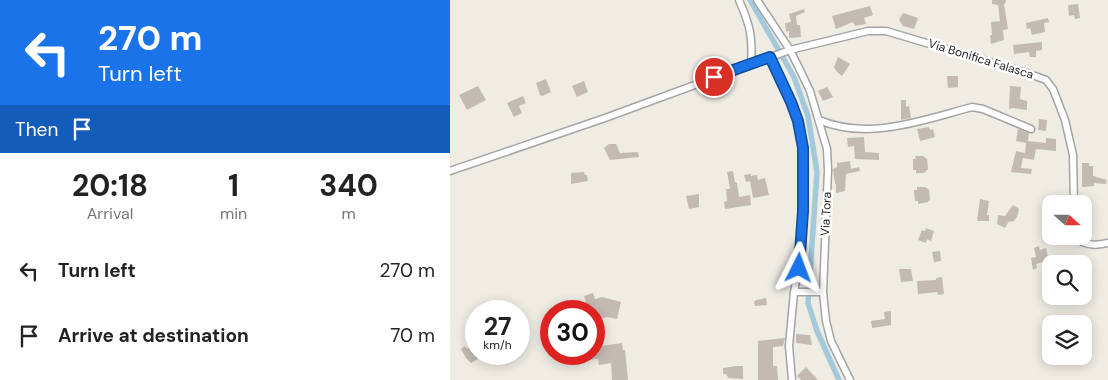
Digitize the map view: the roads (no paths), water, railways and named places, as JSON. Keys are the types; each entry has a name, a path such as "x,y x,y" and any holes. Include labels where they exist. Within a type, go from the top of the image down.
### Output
{"street":[{"path":"739,0 749,22 752,44 751,64"},
{"name":"Via Tora","path":"757,0 810,91 827,149 828,170 822,292 831,341 850,380"},
{"name":"Via Bonifica Falasca","path":"787,51 868,30 886,31 1046,80 1053,89 1062,112 1071,146 1074,195"},
{"path":"450,171 605,118 787,51"},
{"path":"772,56 791,102 802,137 804,157 800,261 789,346 792,380"},
{"path":"819,120 841,128 885,128 972,106 984,109 1031,129"},
{"path":"1092,244 1108,243"},
{"path":"796,291 822,292"}],"waterway":[{"path":"750,0 794,77 808,116 817,172 808,303 817,331 839,380"}]}
